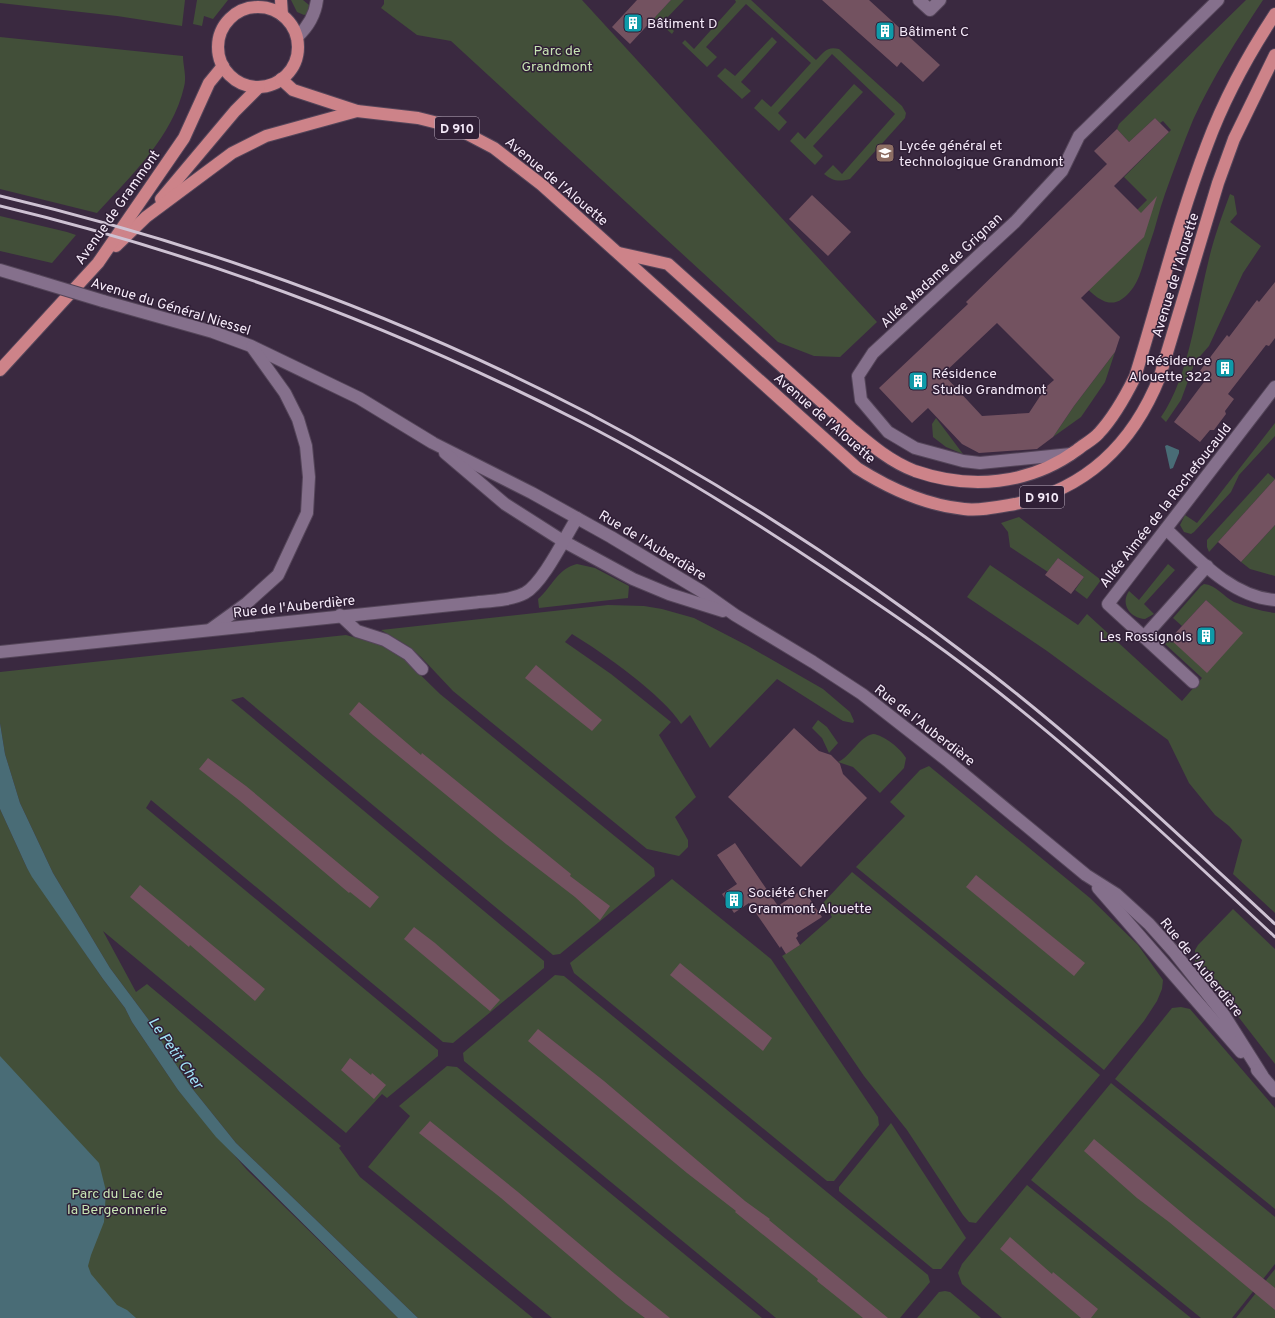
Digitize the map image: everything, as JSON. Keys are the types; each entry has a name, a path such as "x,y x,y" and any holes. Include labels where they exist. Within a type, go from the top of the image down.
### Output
{"main road":[{"path":"238,12 241,0"},
{"path":"281,0 282,15"},
{"path":"264,7 282,15 293,29 296,37 296,58 292,68 281,79 267,86 259,87 242,84 228,73 223,66 218,53 219,40 223,26 238,12 250,8 264,7"},
{"name":"Avenue de l'Alouette","path":"618,253 668,264 878,451 914,470 953,480 995,482 1036,473 1071,454 1098,434 1123,402 1135,377 1188,201 1207,145 1234,82 1275,14"},
{"name":"Avenue de l'Alouette","path":"357,111 418,118 454,126 494,148 542,185 857,468 875,480 891,488 922,500 965,509 986,509 1035,500 1062,489 1082,478 1114,452 1133,428 1153,394 1160,376 1218,183 1234,139 1256,91 1275,55"},
{"name":"Avenue de Grammont","path":"0,370 98,263 184,138 209,83 223,66"},
{"name":"D 910","path":"281,79 293,90 357,111"},
{"path":"98,263 146,217 235,111 259,87"},
{"path":"146,217 239,149 266,136 288,128 357,111"}],"street":[{"path":"296,37 309,24 314,14 317,0"},
{"path":"920,0 930,10 940,0"},
{"name":"Allée Madame de Grignan","path":"1071,454 980,463 963,461 915,448 888,432 861,400 858,376 873,354 1014,222 1062,171 1079,136 1218,0"},
{"name":"Avenue du Général Niessel","path":"0,270 206,330 252,346 359,398 433,443 485,468 577,518"},
{"path":"210,630 247,603 278,575 307,513 309,477 306,446 298,419 285,393 252,346"},
{"name":"Allée Aimée de la Rochefoucauld","path":"1193,682 1108,604 1275,387"},
{"name":"Avenue du Général Niessel","path":"433,443 505,504 563,541"},
{"name":"Rue de l'Auberdière","path":"0,652 340,615 470,603 524,593 534,587 577,518 701,591 735,615 813,662 862,694 949,762 1086,875 1156,952 1275,1091"},
{"path":"1166,529 1225,580 1244,591 1275,600"},
{"name":"Rue de l'Auberdière","path":"563,541 633,579 669,594 735,615"},
{"path":"1144,636 1207,566"},
{"path":"340,615 357,631 385,640 408,654 422,668"}],"green space":[{"path":"0,0 185,0 182,26 117,16 0,3"},
{"path":"197,0 228,0 213,19 204,16 202,26 193,24"},
{"path":"291,0 303,0 309,5 307,14 304,15 297,12"},
{"name":"Parc de Grandmont","path":"384,0 582,0 877,322 840,357 814,356 778,342 451,41 417,35 381,8 384,4"},
{"path":"671,0 684,0 664,21 674,31 672,34 654,18"},
{"path":"735,0 751,0 816,60 824,52 831,48 839,49 902,106 906,113 905,118 850,179 836,180 824,174 833,165 842,174 895,114 832,54 778,113 787,122 779,131 754,108 762,99 771,107 811,63 746,4 706,47 717,57 707,67 682,43 685,40 694,49 736,2"},
{"path":"1246,0 1263,0 1200,104 1163,200 1137,281 1128,294 1122,299 1116,302 1104,301 1092,293 1078,279 1079,268 1147,200 1124,177 1171,130 1163,121 1160,123 1155,118 1129,142 1117,129 1119,124"},
{"path":"0,37 183,56 185,83 178,105 170,122 149,155 97,213 0,189"},
{"path":"772,37 777,42 741,82 751,91 742,99 717,76 725,68 735,76"},
{"path":"854,84 863,92 813,146 823,156 815,165 790,141 798,132 805,139"},
{"path":"1230,194 1234,196 1237,214 1230,222 1261,246 1243,273 1209,346 1195,362 1181,400 1166,422 1161,417 1171,401 1185,363 1210,254"},
{"path":"0,216 76,235 52,263 0,251"},
{"path":"1115,352 1105,382 1081,417 1053,437 1074,406"},
{"path":"936,418 963,454 946,447 933,437 932,424"},
{"path":"1275,423 1275,436 1239,475 1231,492 1194,532 1191,534 1184,532 1180,525 1185,515 1197,523"},
{"path":"1268,473 1275,479 1209,552 1207,540"},
{"path":"1019,517 1101,580 1087,599 1075,590 1084,577 1058,558 1048,572 1010,547 1008,532 1001,523"},
{"path":"1275,525 1275,576 1250,569 1241,562"},
{"path":"577,564 595,568 629,586 628,598 539,608 538,599 556,578 565,569"},
{"path":"1168,564 1175,570 1144,604 1154,614 1145,619 1135,616 1128,610 1126,605 1126,596 1129,591 1139,600"},
{"path":"990,565 1078,625 1087,614 1182,701 1202,678 1165,644 1170,639 1242,633 1206,600 1182,626 1173,618 1201,586 1204,584 1208,585 1216,589 1230,600 1239,604 1275,613 1275,913 1233,874 1242,840 1229,826 1215,815 1189,783 1168,740 1047,651 967,597"},
{"path":"608,605 644,606 662,609 694,618 748,646 823,689 850,712 854,721 853,723 843,721 777,679 710,748 690,715 681,724 673,713 647,688 615,663 572,634 565,642 611,674 671,722 659,735 696,797 675,817 688,840 688,847 679,856 647,849 453,691 421,657 408,646 381,630"},
{"path":"346,635 385,646 398,653 440,694 654,868 655,876 560,954 553,955 243,697 231,700 544,961 544,968 453,1043 443,1042 151,800 146,808 438,1050 438,1056 387,1098 382,1094 346,1133 103,931 136,992 147,984 341,1146 339,1148 360,1177 533,1318 418,1318 236,1143 191,1087 165,1048 154,1027 110,968 53,873 20,803 5,754 0,723 0,672"},
{"path":"818,720 827,727 838,743 829,753 822,738 812,728"},
{"path":"873,734 892,743 906,758 904,768 880,793 853,767 838,762 847,756 863,739"},
{"path":"929,766 1090,898 1138,945 1163,980 1162,989 1157,1001 1144,1021 1104,1070 856,867 905,816 890,802 920,770"},
{"name":"Parc du Lac de la Bergeonnerie","path":"0,809 27,868 103,979 125,1008 132,1022 178,1090 247,1170 398,1318 0,1318"},
{"path":"852,872 1100,1075 976,1223 969,1222 963,1215 907,1130 864,1076 782,956 800,945 832,917 823,903"},
{"path":"672,879 771,959 878,1117 879,1125 834,1181 827,1181 574,973 570,963"},
{"path":"1233,909 1275,949 1275,1064 1195,961 1195,950 1198,945"},
{"path":"555,975 564,976 928,1275 930,1282 900,1318 776,1318 464,1061 463,1053"},
{"path":"1181,1007 1190,1009 1275,1108 1275,1209 1115,1079 1172,1008"},
{"path":"447,1066 457,1067 762,1318 552,1318 368,1167 410,1116 399,1106"},
{"path":"1111,1083 1275,1217 1275,1264 1232,1318 1201,1318 1031,1180"},
{"path":"891,1123 966,1238 941,1269 933,1269 839,1191 839,1187"},
{"path":"1027,1185 1191,1318 1002,1318 962,1284 958,1273 962,1264"},
{"path":"1275,1269 1275,1318 1236,1318"},
{"path":"939,1292 950,1292 981,1318 917,1318"}],"shaded area":[{"path":"1167,445 1179,450 1173,468 1170,469 1165,446"},
{"name":"Le Petit Cher","path":"0,723 5,754 20,803 53,873 110,968 154,1027 165,1048 191,1087 236,1143 418,1318 398,1318 216,1137 178,1090 132,1022 125,1008 103,979 27,868 0,809"},
{"path":"0,1056 99,1163 106,1191 104,1222 88,1266 91,1274 117,1305 127,1310 136,1318 0,1318"}],"building":[{"name":"Bâtiment D","path":"637,0 671,0 630,44 612,27"},
{"name":"Bâtiment C","path":"822,0 869,0 940,65 923,82 901,62 897,67"},
{"path":"1155,118 1169,132 1114,186 1141,213 1157,196 1144,237 1081,298 1120,337 1115,352 1074,406 1053,437 1037,449 979,453 962,444 928,408 912,423 879,388 968,304 966,302 1107,164 1094,151 1117,129 1129,142","holes":["997,323 1054,380 1046,387 1029,413 982,416 943,374"]},
{"path":"812,195 851,232 828,256 789,219"},
{"name":"Résidence Alouette 322","path":"1275,282 1275,338 1269,346 1266,345 1228,394 1234,399 1225,411 1226,414 1214,430 1210,430 1200,442 1174,422 1207,378 1199,372 1227,335 1229,337 1257,300 1259,302"},
{"path":"1275,479 1275,525 1241,562 1218,542"},
{"path":"1058,558 1084,577 1071,594 1045,575"},
{"name":"Les Rossignols","path":"1206,600 1243,633 1207,673 1170,639"},
{"path":"536,665 602,720 592,731 525,678"},
{"path":"359,702 421,755 422,753 571,874 570,876 610,906 600,920 575,897 506,844 349,714"},
{"path":"794,728 819,751 831,755 840,764 843,774 867,798 801,867 728,797"},
{"path":"208,758 246,786 379,897 370,908 350,892 349,893 240,801 199,769"},
{"path":"735,843 778,906 803,889 822,917 797,933 798,936 796,938 800,945 786,954 781,946 780,948 749,903 734,913 722,894 737,884 717,855"},
{"path":"976,875 1085,963 1074,976 966,887"},
{"path":"140,885 265,989 255,1001 190,945 189,947 130,897"},
{"path":"414,927 435,943 500,1000 490,1011 404,939"},
{"path":"680,963 772,1038 763,1051 670,975"},
{"path":"538,1029 604,1081 745,1201 770,1219 769,1220 888,1318 863,1318 817,1281 818,1279 528,1041"},
{"path":"350,1058 371,1075 372,1073 386,1085 374,1099 341,1070"},
{"path":"430,1121 670,1318 645,1318 626,1304 501,1198 419,1133"},
{"path":"1094,1139 1275,1288 1275,1310 1169,1222 1137,1198 1084,1151"},
{"path":"1010,1237 1052,1274 1053,1272 1098,1309 1091,1318 1081,1318 1000,1249"}],"railway":[{"path":"0,196 76,215 152,237 226,260 301,286 447,345 518,378 641,441 744,502 844,567 893,601 989,672 1099,763 1275,924"},
{"path":"0,206 75,225 150,247 297,297 441,355 612,438 735,510 905,622 964,665 1021,710 1096,773 1275,937"}],"place":[{"name":"Bâtiment D","path":"633,23"},
{"name":"Bâtiment C","path":"885,31"},
{"name":"Lycée général et technologique Grandmont","path":"885,153"},
{"name":"Résidence Alouette 322","path":"1225,368"},
{"name":"Résidence Studio Grandmont","path":"918,381"},
{"name":"Les Rossignols","path":"1206,636"},
{"name":"Société Cher Grammont Alouette","path":"734,900"}]}
